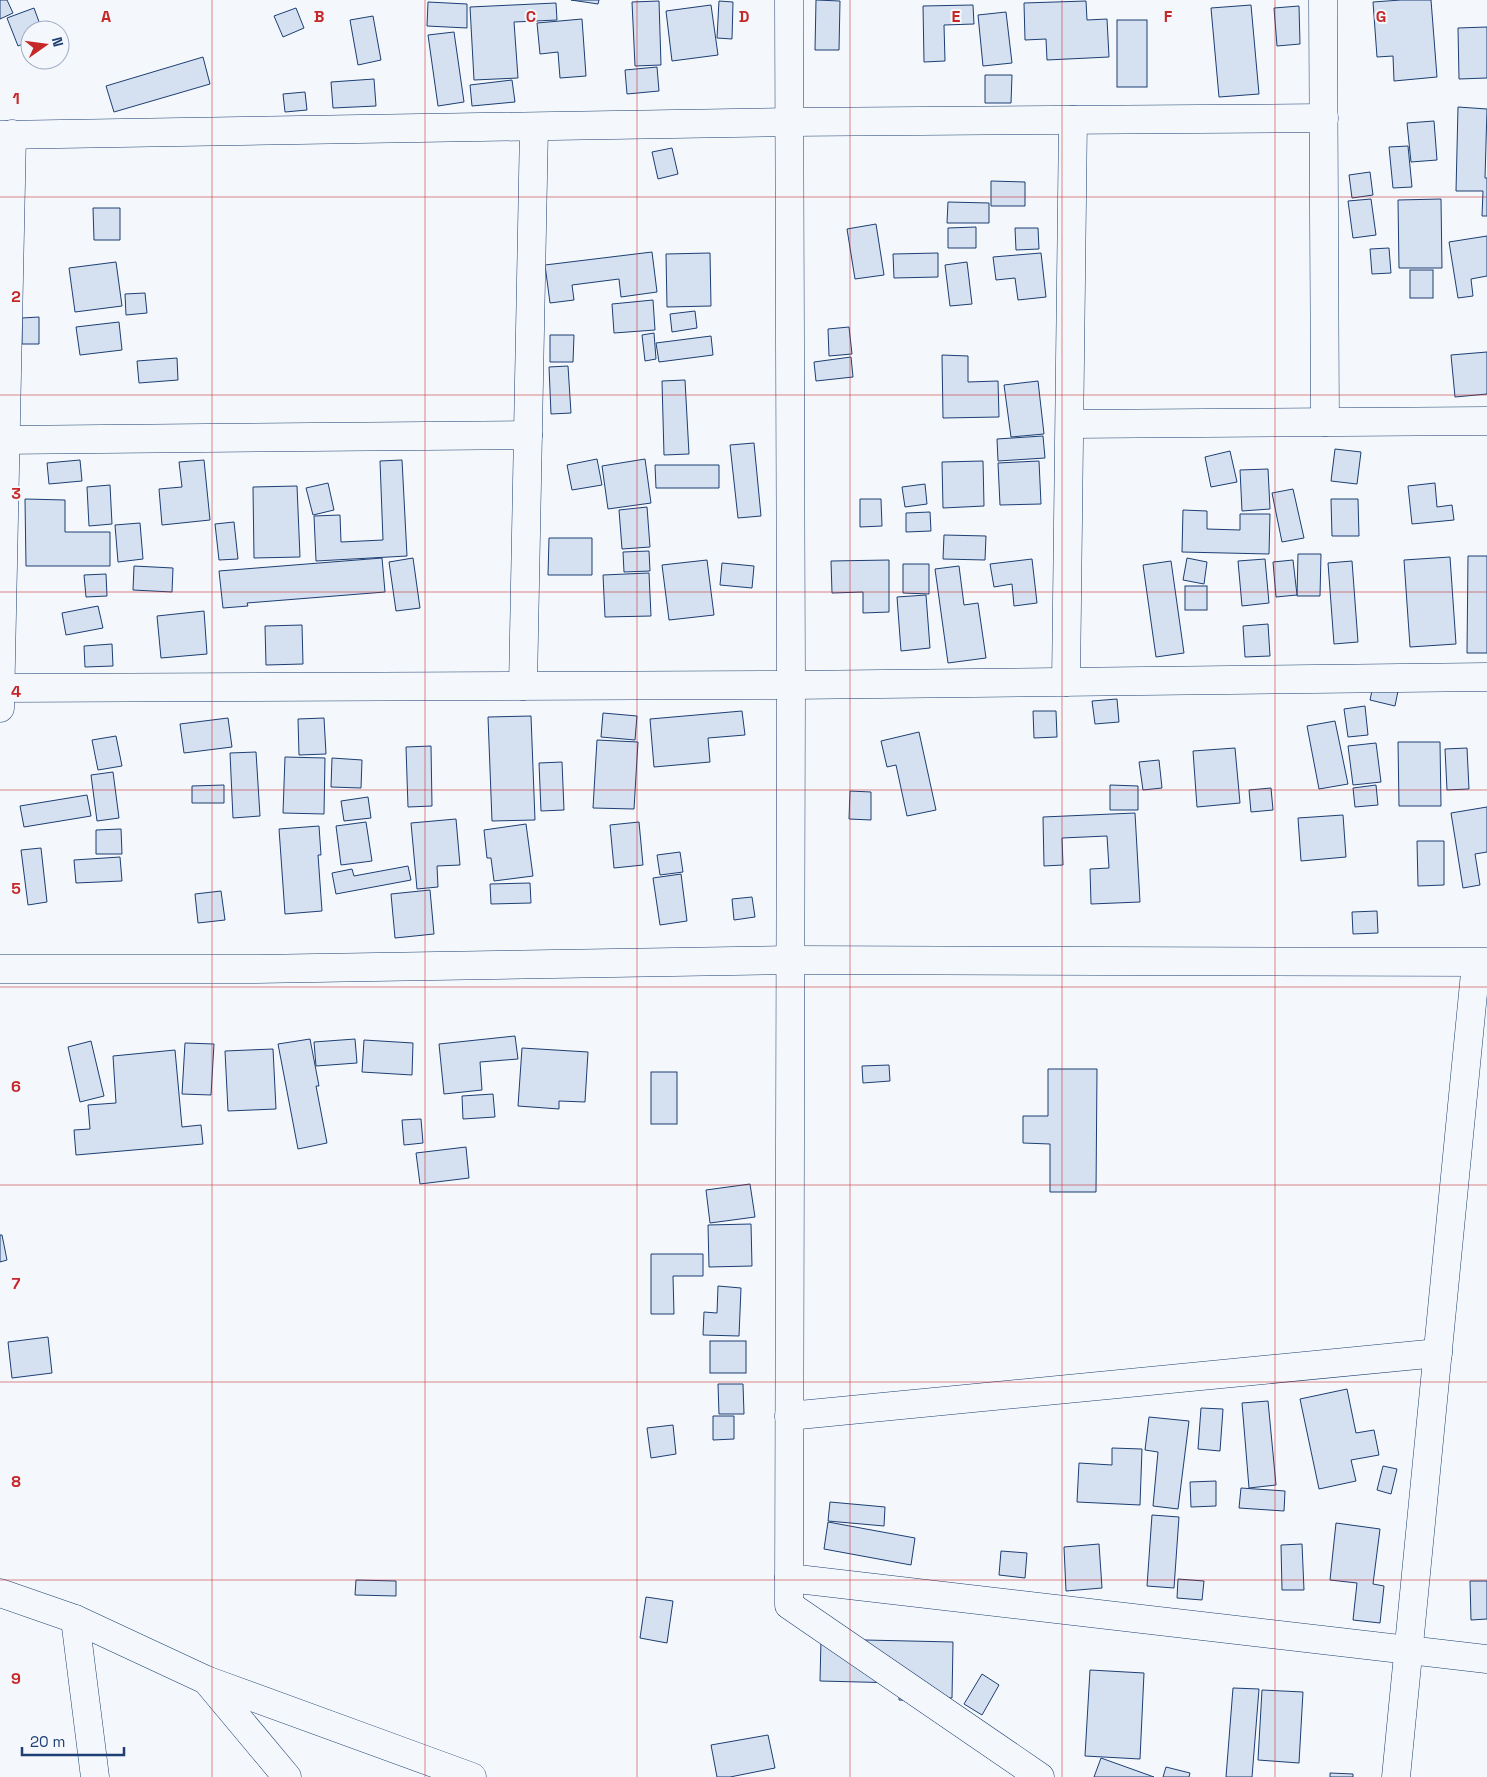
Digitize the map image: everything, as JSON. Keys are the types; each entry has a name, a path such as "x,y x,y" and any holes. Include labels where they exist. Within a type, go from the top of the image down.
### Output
{"main road":[{"path":"789,0 791,685 789,1604 1040,1777"},
{"path":"1323,0 1325,422"},
{"path":"0,708 6,134 789,122 1324,118"},
{"path":"1066,682 1073,120"},
{"path":"523,686 534,127"},
{"path":"1070,424 1487,421"},
{"path":"3,440 528,435"},
{"path":"0,688 791,685 1487,677"},
{"path":"0,969 256,969 790,960 1482,962 1438,1353 1396,1777"},
{"path":"789,1416 1438,1353"},
{"path":"789,1578 1487,1659"},
{"path":"0,1593 75,1619 206,1680 472,1777"},
{"path":"75,1619 95,1777"},
{"path":"206,1680 287,1777"}],"building":[{"path":"0,0 7,0 13,13 0,19"},
{"path":"571,0 599,0 598,4"},
{"path":"816,0 840,1 839,50 815,50"},
{"path":"1431,0 1437,77 1394,81 1393,56 1377,57 1373,2"},
{"path":"659,1 661,65 635,66 632,2"},
{"path":"719,1 733,2 732,39 717,38"},
{"path":"1086,1 1087,20 1107,19 1109,57 1047,60 1046,39 1025,40 1024,3"},
{"path":"428,2 467,4 467,28 427,26"},
{"path":"556,3 557,20 514,22 518,78 474,80 470,7"},
{"path":"711,5 718,55 672,61 666,11"},
{"path":"973,5 974,24 944,25 945,61 924,62 923,6"},
{"path":"1251,5 1259,94 1219,97 1211,8"},
{"path":"1299,6 1300,44 1277,46 1274,8"},
{"path":"34,8 38,20 20,20 20,45 18,46 7,18"},
{"path":"296,8 304,28 283,37 274,16"},
{"path":"1006,12 1012,63 983,66 978,15"},
{"path":"373,16 381,60 358,65 350,20"},
{"path":"582,19 586,76 560,78 558,52 540,54 537,23"},
{"path":"1117,20 1147,20 1147,87 1117,87"},
{"path":"1487,27 1487,78 1459,79 1458,28"},
{"path":"454,32 464,102 438,106 428,35"},
{"path":"203,57 210,84 114,112 106,86"},
{"path":"657,67 659,91 627,94 625,70"},
{"path":"985,75 1012,75 1011,103 985,103"},
{"path":"374,79 376,106 333,108 331,82"},
{"path":"512,80 515,102 472,106 470,85"},
{"path":"305,92 307,110 285,112 283,94"},
{"path":"1458,107 1487,109 1485,178 1487,178 1487,216 1482,216 1483,191 1456,191"},
{"path":"1434,121 1437,160 1411,162 1407,123"},
{"path":"1408,146 1412,187 1393,188 1389,147"},
{"path":"672,148 678,174 658,179 652,152"},
{"path":"1370,172 1373,195 1352,198 1349,175"},
{"path":"991,181 1025,182 1025,206 991,206"},
{"path":"1371,199 1376,235 1353,238 1348,201"},
{"path":"1441,199 1442,268 1399,268 1398,200"},
{"path":"948,202 989,203 989,223 947,223"},
{"path":"93,208 120,208 120,240 94,240"},
{"path":"876,224 884,275 855,279 847,229"},
{"path":"976,227 976,248 948,248 948,228"},
{"path":"1015,228 1038,228 1039,249 1016,250"},
{"path":"1487,236 1487,276 1471,279 1473,296 1458,298 1449,242"},
{"path":"1389,248 1391,273 1372,274 1370,249"},
{"path":"652,252 657,292 621,297 619,279 572,285 574,300 550,303 545,265"},
{"path":"710,253 711,306 667,307 666,254"},
{"path":"938,253 938,277 894,278 893,254"},
{"path":"1041,253 1046,297 1018,300 1015,278 996,280 993,257"},
{"path":"116,262 122,306 75,312 69,268"},
{"path":"967,262 972,304 950,306 945,265"},
{"path":"1410,270 1433,270 1433,298 1410,298"},
{"path":"145,293 147,313 126,315 125,294"},
{"path":"653,300 655,330 614,333 612,304"},
{"path":"695,311 697,328 672,332 670,314"},
{"path":"39,317 39,344 22,344 22,318"},
{"path":"119,322 122,350 80,355 76,327"},
{"path":"849,327 852,354 829,356 828,329"},
{"path":"654,333 656,359 645,361 642,335"},
{"path":"550,335 574,335 573,362 550,362"},
{"path":"711,336 713,355 659,362 656,343"},
{"path":"1487,352 1487,394 1455,397 1451,355"},
{"path":"942,355 968,356 968,382 998,381 999,417 943,418"},
{"path":"851,357 853,377 816,381 814,362"},
{"path":"177,358 178,380 139,383 137,361"},
{"path":"568,366 571,413 551,414 549,367"},
{"path":"685,380 689,454 664,455 662,381"},
{"path":"1038,381 1044,434 1011,437 1004,385"},
{"path":"1043,436 1045,458 998,461 997,439"},
{"path":"754,443 761,516 738,518 730,445"},
{"path":"1335,449 1361,452 1357,484 1331,481"},
{"path":"1230,451 1237,482 1211,487 1205,457"},
{"path":"597,459 602,485 572,490 567,465"},
{"path":"645,459 651,503 608,509 602,466"},
{"path":"80,460 82,481 49,484 47,463"},
{"path":"204,460 210,520 162,525 159,489 182,487 179,462"},
{"path":"402,460 407,556 316,561 314,516 340,515 341,542 383,540 380,461"},
{"path":"983,461 984,506 943,508 942,462"},
{"path":"1039,461 1041,504 1000,505 998,463"},
{"path":"655,465 719,465 719,488 656,488"},
{"path":"1268,469 1270,509 1242,511 1240,470"},
{"path":"328,483 334,510 313,515 306,488"},
{"path":"1435,483 1437,507 1452,505 1454,520 1412,524 1408,486"},
{"path":"925,484 927,504 905,507 902,487"},
{"path":"110,485 112,524 89,526 87,487"},
{"path":"297,486 300,557 254,558 253,487"},
{"path":"1293,489 1304,538 1282,542 1272,493"},
{"path":"25,499 65,500 65,532 110,532 110,566 26,566"},
{"path":"860,499 881,499 882,526 860,527"},
{"path":"1331,499 1358,499 1359,536 1332,536"},
{"path":"647,507 650,547 622,549 619,510"},
{"path":"1183,510 1207,511 1207,529 1240,530 1240,514 1270,514 1269,554 1182,552"},
{"path":"930,512 931,531 906,532 906,513"},
{"path":"234,522 238,559 219,560 215,524"},
{"path":"140,523 143,559 118,562 115,525"},
{"path":"944,535 986,536 985,560 943,559"},
{"path":"549,538 592,538 592,575 548,575"},
{"path":"649,551 650,571 624,572 623,552"},
{"path":"1298,554 1321,554 1320,596 1297,596"},
{"path":"1468,556 1487,556 1487,653 1467,653"},
{"path":"1450,557 1456,644 1410,647 1404,560"},
{"path":"382,558 385,592 247,603 248,606 223,608 219,571"},
{"path":"413,558 420,608 396,611 389,562"},
{"path":"1187,558 1207,562 1204,584 1183,580"},
{"path":"1032,559 1037,603 1014,606 1012,584 994,587 990,564"},
{"path":"1265,559 1269,603 1242,606 1238,561"},
{"path":"707,560 714,615 669,620 662,565"},
{"path":"889,560 889,612 863,613 863,592 832,593 831,561"},
{"path":"1293,560 1297,595 1276,597 1273,562"},
{"path":"1171,561 1184,653 1156,657 1143,565"},
{"path":"1352,561 1358,642 1334,644 1328,563"},
{"path":"722,563 754,566 752,588 720,585"},
{"path":"903,564 929,564 929,594 903,593"},
{"path":"134,566 173,568 172,592 133,590"},
{"path":"959,566 964,605 978,603 986,658 948,663 935,569"},
{"path":"649,573 651,616 605,617 603,575"},
{"path":"106,574 107,596 86,597 84,575"},
{"path":"1185,586 1207,586 1207,610 1185,610"},
{"path":"926,595 930,648 901,651 897,597"},
{"path":"98,606 103,628 66,635 62,613"},
{"path":"204,611 207,654 161,658 157,616"},
{"path":"1268,624 1270,656 1245,657 1243,626"},
{"path":"302,625 303,664 266,665 265,626"},
{"path":"112,644 113,666 85,667 84,646"},
{"path":"1373,686 1398,691 1395,706 1370,700"},
{"path":"1117,699 1119,722 1095,724 1092,701"},
{"path":"1365,706 1368,735 1348,737 1344,709"},
{"path":"742,711 745,735 708,738 710,762 654,767 650,719"},
{"path":"1033,711 1056,711 1057,737 1034,738"},
{"path":"603,713 637,716 635,740 601,737"},
{"path":"531,716 535,820 492,821 488,717"},
{"path":"228,718 232,747 184,753 180,724"},
{"path":"324,718 326,754 299,755 298,719"},
{"path":"1335,721 1348,784 1319,789 1307,726"},
{"path":"919,732 936,810 907,816 896,765 887,767 881,741"},
{"path":"116,736 122,766 98,770 92,740"},
{"path":"597,740 638,742 634,809 593,808"},
{"path":"1398,742 1440,742 1441,806 1399,806"},
{"path":"1376,743 1381,782 1353,785 1348,746"},
{"path":"431,746 432,806 408,807 406,747"},
{"path":"1235,748 1240,803 1197,807 1193,751"},
{"path":"1467,748 1469,789 1447,790 1445,749"},
{"path":"256,752 260,816 233,818 230,753"},
{"path":"285,757 325,758 324,814 283,813"},
{"path":"332,758 362,760 361,788 331,787"},
{"path":"1159,760 1162,788 1143,790 1139,762"},
{"path":"562,762 564,810 541,811 539,763"},
{"path":"113,772 119,818 97,821 91,775"},
{"path":"224,785 224,803 192,803 192,786"},
{"path":"1110,785 1138,786 1138,810 1110,810"},
{"path":"1376,785 1378,805 1355,807 1353,788"},
{"path":"1271,788 1273,810 1251,812 1249,790"},
{"path":"850,791 871,792 871,820 849,819"},
{"path":"87,795 91,816 24,827 20,806"},
{"path":"368,797 371,818 344,821 341,801"},
{"path":"1487,807 1487,852 1475,854 1480,885 1463,888 1451,813"},
{"path":"1135,813 1140,902 1091,904 1090,869 1109,868 1107,836 1062,838 1063,865 1044,866 1043,817"},
{"path":"1343,815 1346,857 1301,861 1298,818"},
{"path":"456,819 460,865 437,866 438,887 417,889 411,823"},
{"path":"366,822 372,861 341,865 336,826"},
{"path":"639,822 643,865 614,868 610,825"},
{"path":"526,824 533,876 494,881 491,858 487,858 484,830"},
{"path":"319,826 321,855 318,855 322,911 285,914 279,829"},
{"path":"121,829 122,854 96,854 96,830"},
{"path":"1417,841 1444,841 1444,885 1418,886"},
{"path":"41,848 47,902 28,905 21,850"},
{"path":"680,852 683,872 660,875 657,855"},
{"path":"120,857 122,881 76,883 74,860"},
{"path":"408,866 411,880 336,894 332,873 352,869 354,876"},
{"path":"681,874 687,921 660,925 653,878"},
{"path":"530,883 531,903 491,904 490,884"},
{"path":"430,890 434,934 395,938 391,894"},
{"path":"221,891 225,920 198,923 195,894"},
{"path":"752,897 755,917 734,920 732,899"},
{"path":"1377,911 1378,933 1353,934 1352,912"},
{"path":"515,1036 518,1059 480,1062 482,1090 444,1094 439,1044"},
{"path":"310,1039 319,1086 316,1086 327,1143 298,1149 278,1044"},
{"path":"355,1039 357,1063 316,1066 314,1042"},
{"path":"364,1040 413,1043 412,1075 362,1072"},
{"path":"91,1041 104,1096 80,1102 68,1047"},
{"path":"185,1043 214,1044 211,1095 182,1094"},
{"path":"522,1048 588,1052 585,1102 559,1101 559,1109 518,1106"},
{"path":"273,1049 276,1109 228,1111 225,1051"},
{"path":"175,1050 182,1127 201,1125 203,1144 76,1155 74,1130 90,1129 88,1105 116,1103 113,1056"},
{"path":"889,1065 890,1081 863,1083 862,1066"},
{"path":"1048,1069 1097,1069 1096,1192 1050,1192 1050,1144 1023,1143 1023,1116 1048,1116"},
{"path":"651,1072 677,1072 677,1124 651,1124"},
{"path":"493,1094 495,1117 463,1119 462,1096"},
{"path":"421,1119 423,1143 404,1145 402,1120"},
{"path":"466,1147 469,1178 420,1184 416,1153"},
{"path":"750,1184 755,1217 710,1223 706,1190"},
{"path":"751,1224 752,1266 709,1267 708,1225"},
{"path":"0,1235 2,1235 7,1260 0,1262"},
{"path":"651,1254 703,1254 703,1276 673,1276 674,1314 651,1314"},
{"path":"718,1286 741,1288 739,1336 703,1335 704,1312 717,1313"},
{"path":"48,1337 52,1373 12,1378 8,1342"},
{"path":"710,1341 746,1341 746,1373 710,1373"},
{"path":"718,1384 743,1384 744,1414 719,1414"},
{"path":"1347,1389 1356,1433 1374,1430 1379,1455 1351,1460 1356,1481 1319,1489 1300,1399"},
{"path":"1268,1401 1276,1485 1249,1488 1242,1403"},
{"path":"1201,1408 1223,1409 1220,1451 1198,1449"},
{"path":"713,1416 734,1416 734,1439 713,1440"},
{"path":"1149,1417 1189,1421 1178,1509 1153,1506 1158,1452 1145,1450"},
{"path":"673,1425 676,1454 651,1458 647,1428"},
{"path":"1112,1448 1142,1449 1140,1505 1077,1502 1079,1463 1112,1465"},
{"path":"1383,1466 1397,1469 1391,1494 1377,1490"},
{"path":"1216,1481 1216,1506 1191,1507 1190,1482"},
{"path":"1241,1488 1285,1491 1284,1511 1239,1508"},
{"path":"830,1502 885,1507 884,1526 828,1521"},
{"path":"1152,1515 1179,1517 1174,1588 1147,1586"},
{"path":"828,1522 915,1538 911,1565 824,1549"},
{"path":"1336,1523 1380,1529 1373,1584 1384,1586 1380,1623 1353,1620 1357,1583 1330,1580"},
{"path":"1099,1544 1102,1588 1066,1591 1064,1547"},
{"path":"1302,1544 1304,1590 1282,1590 1281,1545"},
{"path":"1001,1551 1027,1553 1025,1578 999,1575"},
{"path":"1178,1579 1204,1581 1202,1600 1177,1598"},
{"path":"356,1580 396,1581 396,1596 355,1595"},
{"path":"1470,1581 1487,1581 1487,1619 1471,1620"},
{"path":"646,1597 673,1601 667,1643 640,1638"},
{"path":"821,1639 953,1642 952,1698 936,1698 936,1701 899,1700 900,1683 820,1681"},
{"path":"1090,1670 1144,1673 1140,1759 1085,1756"},
{"path":"982,1674 999,1685 982,1715 964,1704"},
{"path":"1233,1688 1259,1689 1252,1777 1226,1777"},
{"path":"1262,1690 1303,1692 1299,1763 1258,1760"},
{"path":"768,1735 775,1768 730,1777 717,1777 711,1745"},
{"path":"1101,1758 1154,1777 1094,1777"},
{"path":"1166,1767 1190,1773 1189,1777 1163,1777"},
{"path":"1330,1773 1353,1774 1353,1777 1330,1777"}]}
